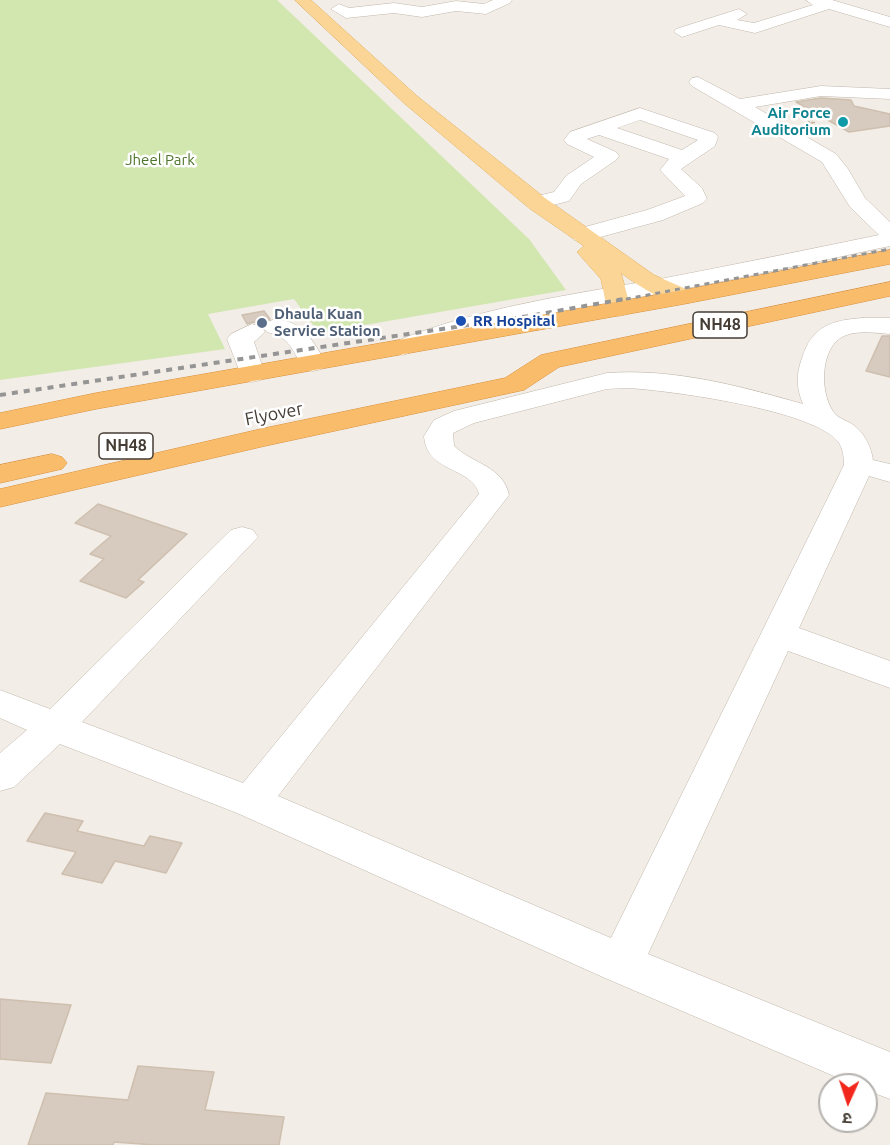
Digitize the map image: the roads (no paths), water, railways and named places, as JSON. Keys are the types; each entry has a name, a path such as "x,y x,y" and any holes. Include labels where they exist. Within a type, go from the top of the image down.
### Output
{"highway":[{"name":"NH48","path":"0,421 403,347 618,301 684,297 890,257"},
{"name":"NH48","path":"550,361 887,310"},
{"name":"Flyover","path":"0,474 252,418 550,361"},
{"path":"0,498 265,437 514,384 550,361"}],"main road":[{"path":"292,0 406,103 615,268 684,297"},
{"path":"321,5 411,100 537,203 582,235 615,268 618,301"}],"street":[{"path":"321,5 350,13 392,8 425,12 456,6 486,9 505,0"},
{"path":"813,0 890,15"},
{"path":"725,19 765,26 829,2 890,22"},
{"path":"682,32 752,10"},
{"path":"698,82 737,105 796,118"},
{"path":"796,118 820,90 890,100"},
{"path":"865,96 890,94"},
{"path":"839,109 859,106 865,96"},
{"path":"737,105 757,101 796,118 837,167 850,194 868,215 890,232"},
{"path":"537,203 562,197 573,180 609,156 573,138 598,128 640,114 708,137 708,142 670,170 674,176 695,192 696,200 655,215 582,235"},
{"path":"598,128 685,158"},
{"path":"618,301 661,286 890,239"},
{"path":"824,420 808,379 820,341 835,331 887,310"},
{"path":"252,374 240,339 264,329 285,327 293,331 313,363"},
{"path":"251,802 494,495 492,486 484,477 445,454 438,440 443,427 464,417 607,381 628,378 682,385 779,405 824,420 852,438 874,469 778,633 621,964"},
{"path":"0,776 55,727 242,537"},
{"path":"778,633 890,675"},
{"path":"0,703 55,727 251,802 621,964 890,1076"}],"railway":[{"path":"616,301 890,249"},
{"path":"0,395 529,316 624,299"}],"place":[{"name":"Air Force Auditorium","path":"843,122"},
{"name":"RR Hospital","path":"461,321"},
{"name":"Dhaula Kuan Service Station","path":"262,323"}],"park label":[{"name":"Jheel Park","path":"160,160"}]}
